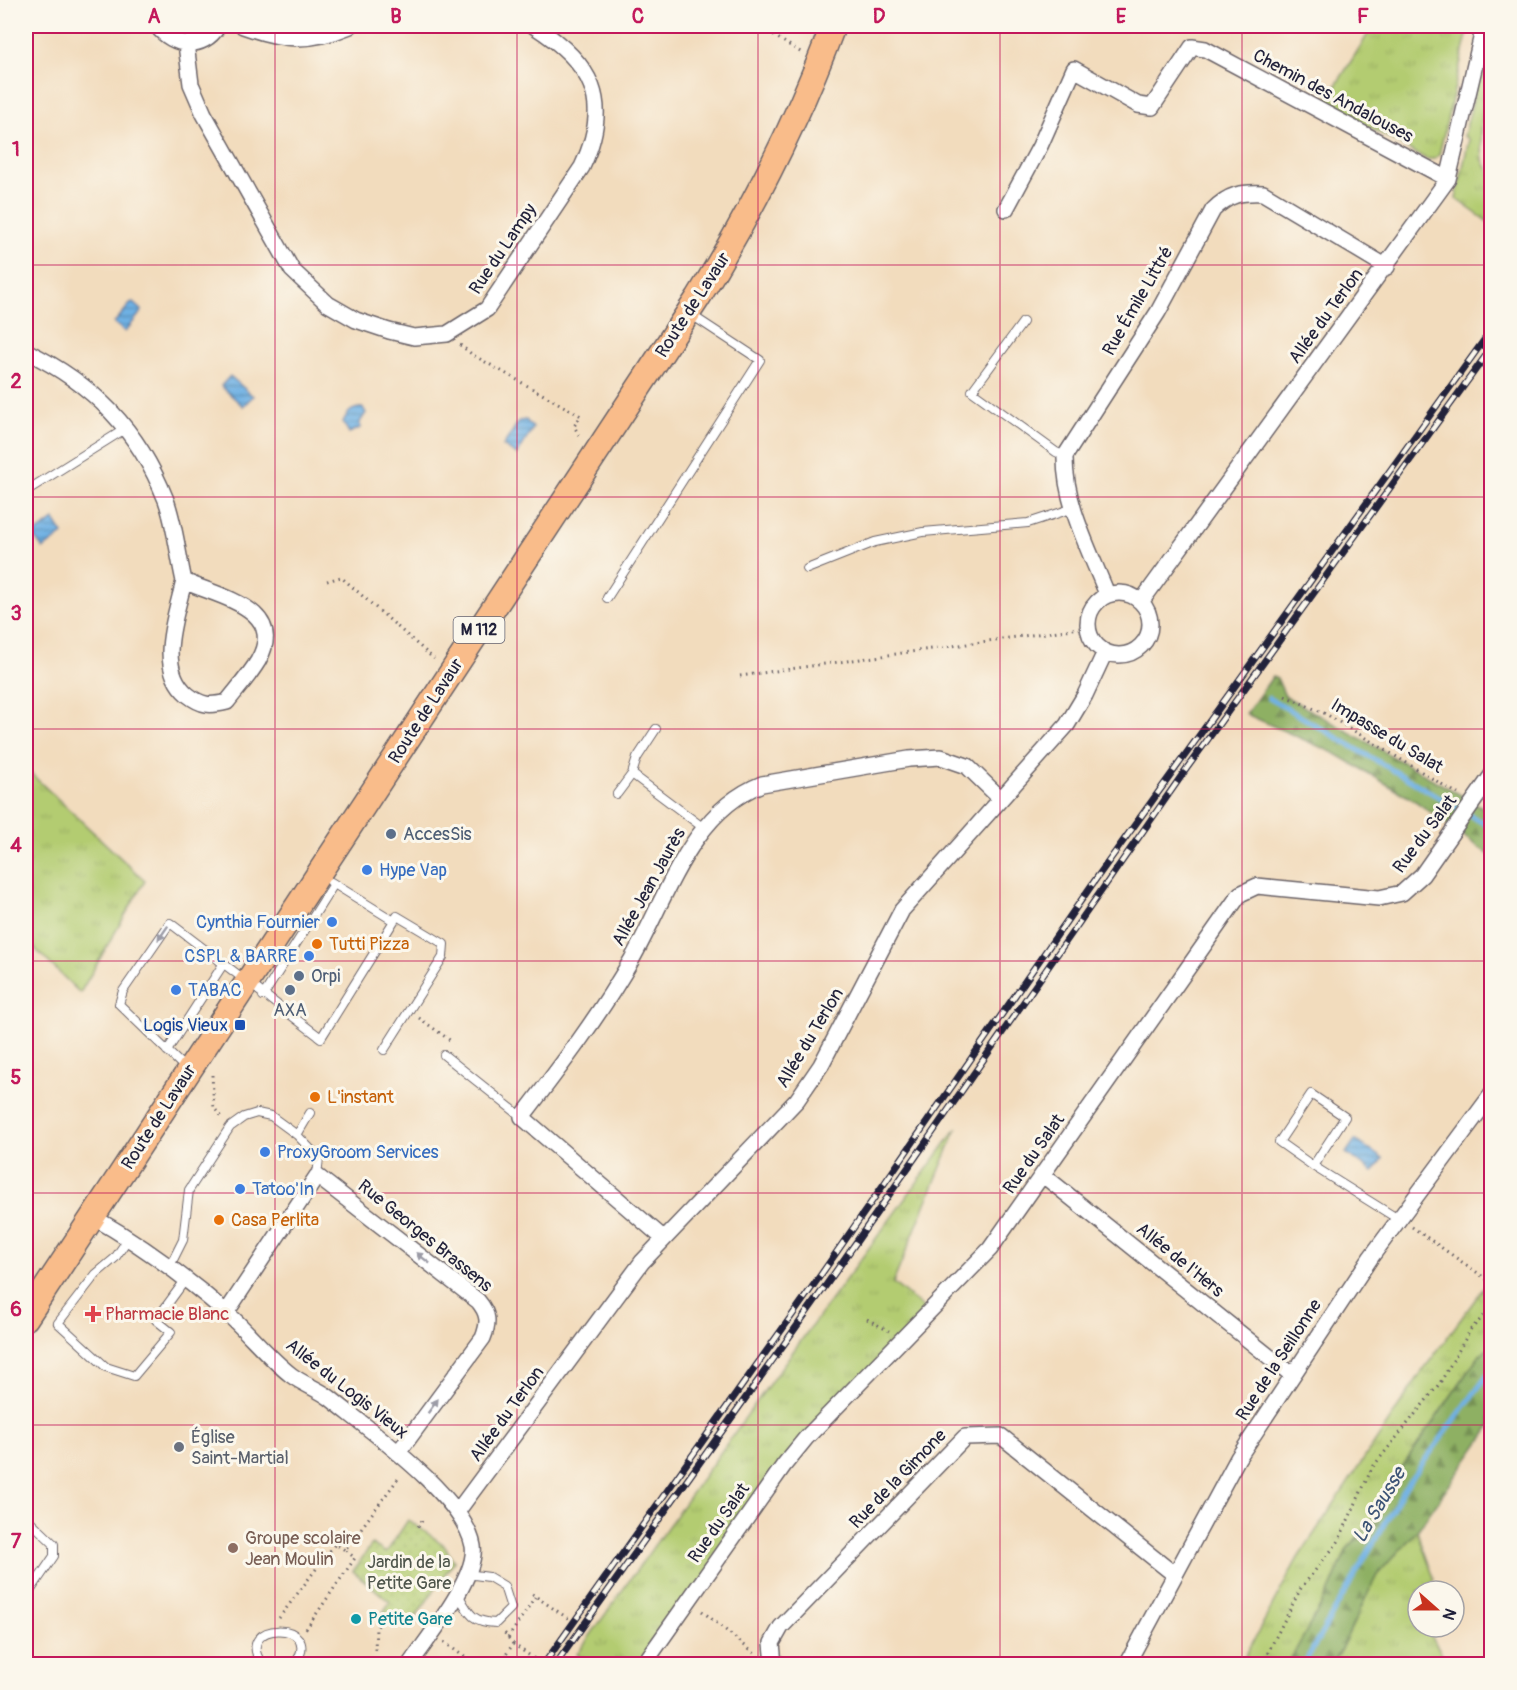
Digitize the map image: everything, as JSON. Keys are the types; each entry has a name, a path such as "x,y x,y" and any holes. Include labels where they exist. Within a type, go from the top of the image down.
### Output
{"main road":[{"name":"Route de Lavaur","path":"26,1318 93,1217 255,989 739,232 781,152 833,26"}],"street":[{"path":"158,26 165,35 186,44 209,37 218,26"},
{"path":"243,26 273,37 304,40 351,26"},
{"name":"Rue du Lampy","path":"186,44 191,84 204,114 292,270 328,304 356,320 414,337 447,334 487,309 582,167 592,146 597,125 588,77 581,64 564,45 534,26"},
{"name":"Allée du Terlon","path":"1141,602 1387,267 1448,179 1486,27"},
{"name":"Chemin des Andalouses","path":"1006,209 1040,146 1074,69 1138,105 1152,107 1192,47 1205,49 1448,179"},
{"name":"Rue Émile Littré","path":"1065,456 1158,312 1213,210 1226,198 1242,192 1263,193 1387,267"},
{"path":"26,351 83,383 111,410 151,469 166,502 184,581 170,651 172,672 180,689 195,701 209,706 227,702 258,661 264,638 263,623 245,606 184,581"},
{"path":"1065,456 1065,474 1074,508 1107,594"},
{"path":"1125,593 1141,602 1150,619 1146,638 1141,646 1124,655 1105,652 1096,646 1087,627 1092,607 1107,594 1125,593"},
{"name":"Allée du Terlon","path":"457,1512 642,1262 797,1100 821,1065 902,910 1067,725 1085,695 1105,652"},
{"name":"Allée Jean Jaurès","path":"522,1117 587,1030 632,958 691,846 721,809 740,793 762,784 909,759 941,757 967,766 1001,799"},
{"name":"Rue du Salat","path":"644,1665 798,1447 901,1337 990,1249 1240,894 1257,886 1391,897 1412,886 1491,775"},
{"name":"Rue de la Seillonne","path":"1127,1665 1238,1458 1398,1218 1491,1094"},
{"path":"522,1117 663,1238"},
{"name":"Allée de l'Hers","path":"1043,1175 1292,1375"},
{"path":"226,1313 317,1176"},
{"name":"Rue Georges Brassens","path":"317,1176 478,1301 487,1314 488,1326 483,1338 404,1458"},
{"name":"Allée du Logis Vieux","path":"93,1217 170,1266 226,1313 291,1375 329,1398 404,1458 445,1496 457,1512 473,1548 467,1574"},
{"name":"Rue de la Gimone","path":"774,1664 772,1643 781,1627 965,1437 1001,1436 1175,1575"},
{"path":"410,1665 458,1594 467,1574"}],"lane":[{"path":"607,598 760,360 688,313"},
{"path":"1023,322 972,391 1056,452 1065,456"},
{"path":"26,491 125,429"},
{"path":"807,569 875,542 924,532 1028,524 1074,508"},
{"path":"617,794 632,774 637,758 656,729"},
{"path":"632,774 705,829"},
{"path":"326,879 394,921"},
{"path":"198,1070 167,1051 120,1007 119,1000 123,992 170,923 321,1038 397,916 444,944 443,957 411,1012 384,1050"},
{"path":"167,1051 224,963"},
{"path":"444,1055 522,1117"},
{"path":"1313,1166 1345,1117 1311,1094 1279,1142 1313,1166 1398,1218"},
{"path":"297,1135 310,1113"},
{"path":"170,1266 183,1240 189,1190 230,1127 249,1115 264,1114 297,1135 319,1158 317,1176"},
{"path":"128,1239 115,1258 96,1274 58,1323 106,1367 134,1377 171,1332 156,1320 186,1279"},
{"path":"26,1517 54,1544 54,1556 26,1597"},
{"path":"458,1594 469,1614 482,1623 496,1623 511,1608 504,1586 489,1577 467,1574"},
{"path":"262,1665 257,1655 257,1647 269,1631 288,1631 298,1640 300,1647 298,1664"}],"path":[{"path":"758,26 764,27 802,53"},
{"path":"798,64 806,44"},
{"path":"447,334 473,355 581,416 574,426 584,443"},
{"path":"327,581 341,577 440,664"},
{"path":"740,676 1087,627"},
{"name":"Impasse du Salat","path":"1285,696 1326,714 1473,803"},
{"path":"411,1012 451,1041"},
{"path":"198,1070 214,1087 214,1108 230,1127"},
{"path":"1398,1218 1491,1283"},
{"path":"1262,1665 1301,1588 1338,1542 1372,1468 1440,1383 1471,1329 1491,1308"},
{"path":"867,1320 901,1337"},
{"path":"345,1550 404,1458"},
{"path":"418,1527 423,1519"},
{"path":"269,1631 335,1544 355,1558 298,1640"},
{"path":"532,1594 570,1619"},
{"path":"689,1601 760,1658 774,1664"},
{"path":"374,1664 376,1628 387,1614"},
{"path":"496,1623 513,1644 539,1662"},
{"path":"442,1641 474,1665"},
{"path":"500,1665 513,1644"},
{"path":"524,1665 530,1656"}],"green space":[{"path":"1373,26 1469,26 1439,155 1434,159 1426,159 1325,103"},
{"path":"1491,41 1491,82 1484,102 1481,134 1483,160 1491,176 1491,224 1456,199 1469,139 1464,136 1487,43"},
{"path":"1273,676 1277,678 1285,696 1491,812 1491,856 1415,801 1336,754 1246,714"},
{"path":"26,769 145,881 80,993 26,940"},
{"path":"957,1128 893,1283 928,1312 806,1438 644,1664 577,1664 582,1658 577,1654 775,1376"},
{"path":"1491,1278 1491,1345 1477,1358 1383,1495 1369,1524 1347,1549 1330,1589 1288,1664 1241,1664 1298,1558 1421,1373"},
{"path":"1491,1345 1491,1426 1417,1531 1377,1575 1340,1651 1331,1664 1288,1664 1330,1589 1347,1549 1369,1524 1383,1495 1477,1358"},
{"name":"Jardin de la Petite Gare","path":"408,1520 443,1544 454,1561 409,1627 383,1612 390,1602 353,1571 372,1544 386,1553"},
{"path":"1417,1531 1434,1578 1406,1579 1406,1639 1433,1639 1448,1664 1331,1664 1377,1575"}],"water":[{"path":"132,302 142,311 125,332 114,323"},
{"path":"230,376 253,396 243,406 221,386"},
{"path":"363,408 366,413 360,422 360,428 349,433 343,422 348,413"},
{"path":"526,420 533,428 517,455 503,446 519,421"},
{"path":"54,520 63,534 43,549 33,535"},
{"path":"1355,1140 1383,1159 1373,1172 1346,1153"}],"waterway":[{"path":"1269,698 1492,828"},
{"name":"La Sausse","path":"1304,1664 1406,1486 1492,1369"}],"railway":[{"path":"544,1664 820,1276 1098,876 1492,329"},
{"path":"556,1664 829,1281 1187,768 1492,347"}],"place":[{"name":"AccesSis","path":"391,834"},
{"name":"Hype Vap","path":"367,870"},
{"name":"Cynthia Fournier","path":"332,922"},
{"name":"Tutti Pizza","path":"317,944"},
{"name":"CSPL & BARRE","path":"309,956"},
{"name":"Orpi","path":"299,976"},
{"name":"TABAC","path":"176,990"},
{"name":"AXA","path":"290,990"},
{"name":"Logis Vieux","path":"240,1025"},
{"name":"L'instant","path":"315,1097"},
{"name":"ProxyGroom Services","path":"265,1152"},
{"name":"Tatoo'In","path":"240,1189"},
{"name":"Casa Perlita","path":"219,1220"},
{"name":"Pharmacie Blanc","path":"93,1314"},
{"name":"Église Saint-Martial","path":"179,1447"},
{"name":"Groupe scolaire Jean Moulin","path":"233,1548"},
{"name":"Petite Gare","path":"356,1619"}]}
